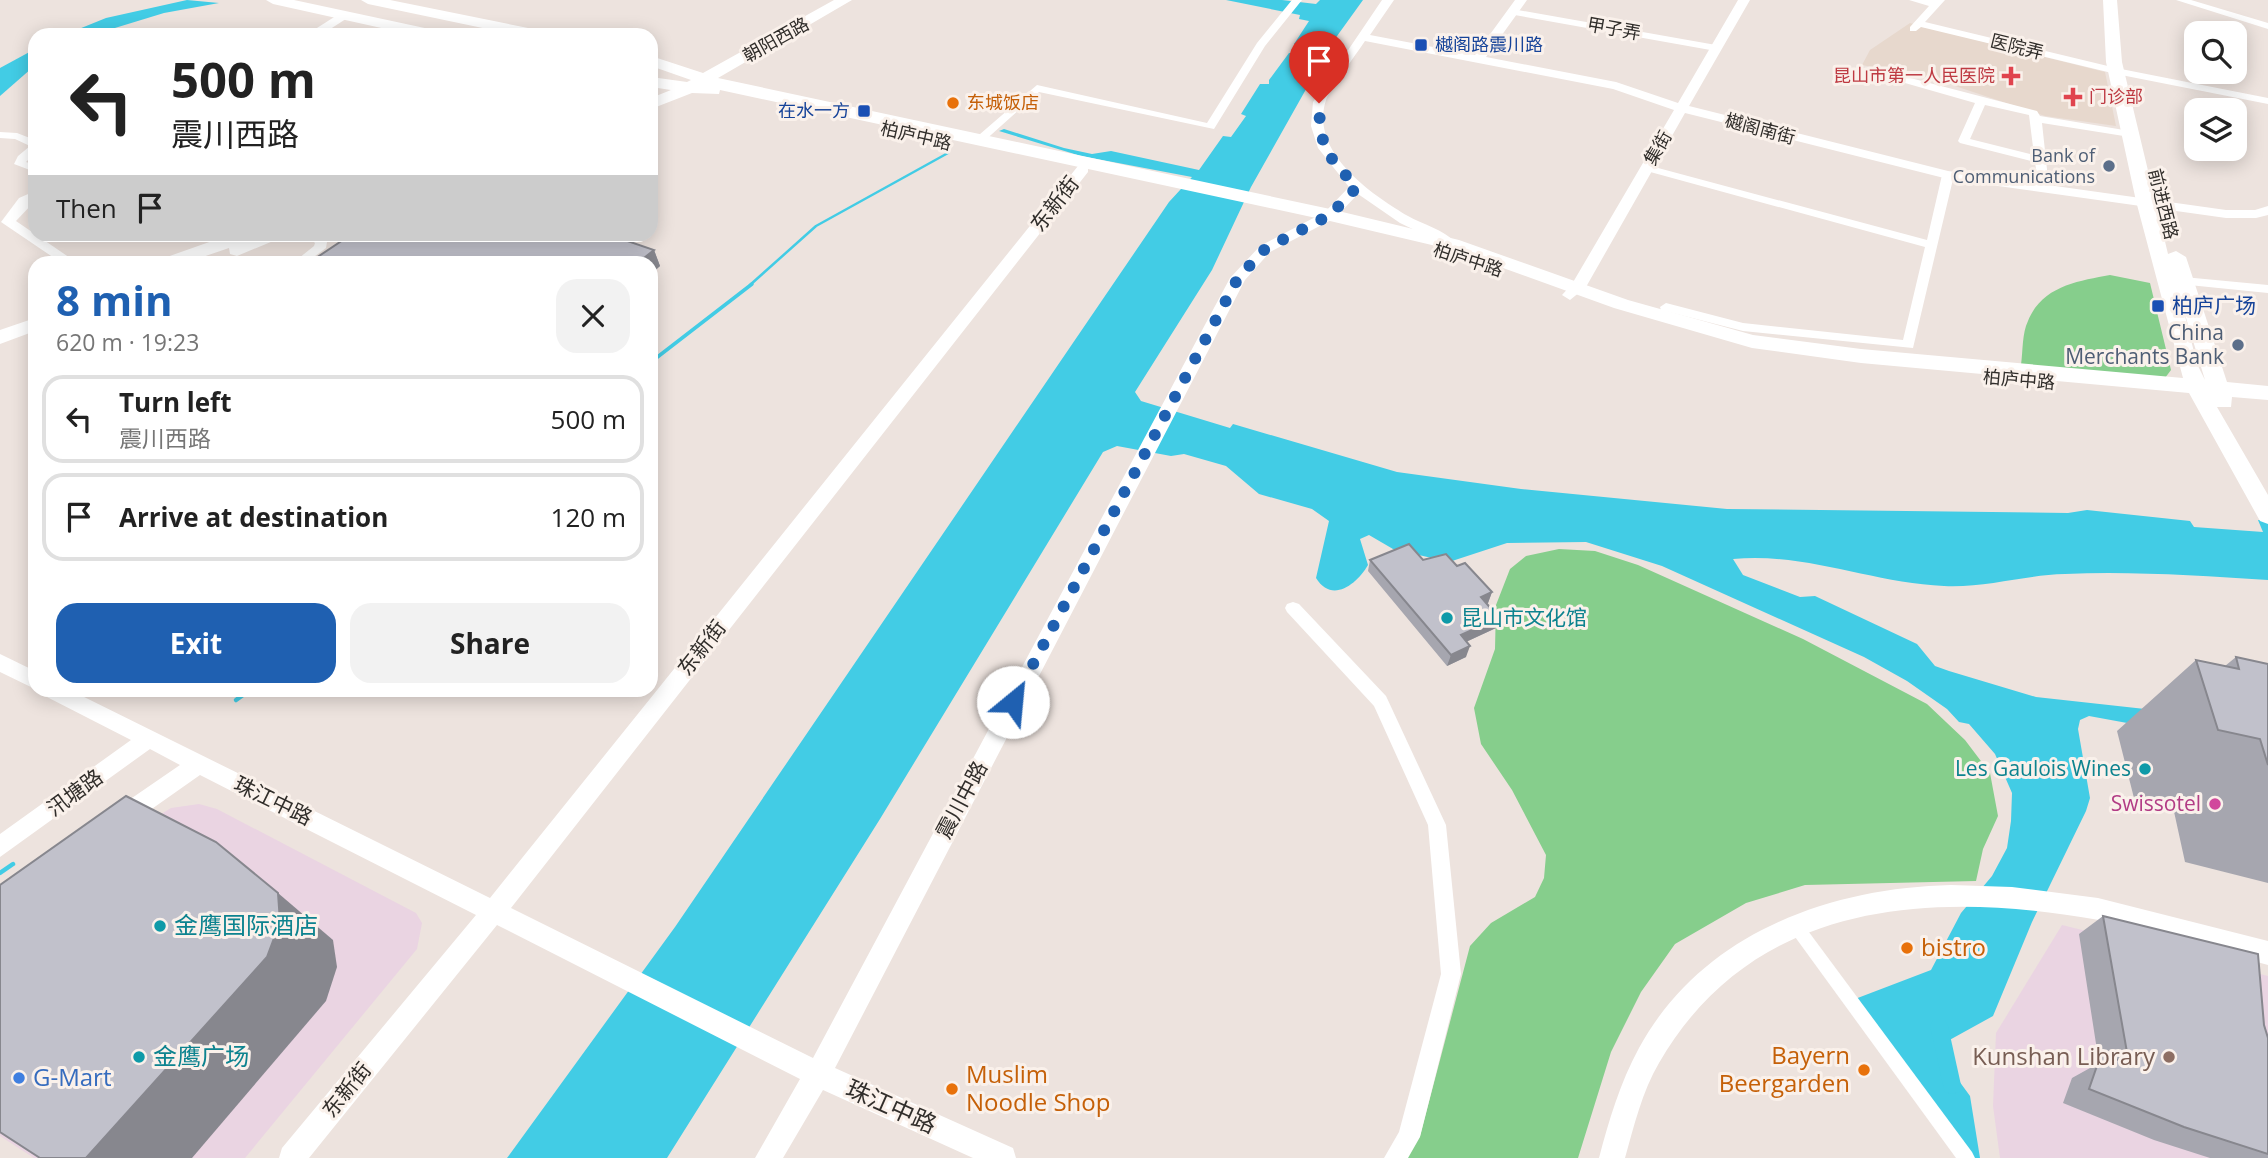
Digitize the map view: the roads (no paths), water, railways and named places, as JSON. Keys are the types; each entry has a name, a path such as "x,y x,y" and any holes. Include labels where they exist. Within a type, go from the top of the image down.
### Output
{"main road":[{"path":"273,0 403,28"},
{"path":"368,0 503,28"},
{"name":"朝阳西路","path":"696,80 828,0"},
{"name":"朝阳西路","path":"696,80 845,0"},
{"name":"前进西路","path":"2110,0 2153,202 2174,280 2211,395"},
{"name":"前进西路","path":"2124,0 2124,73 2130,134 2153,202"},
{"path":"658,64 696,80"},
{"path":"658,100 696,80"},
{"name":"柏庐中路","path":"696,80 718,91 972,149 1156,182"},
{"name":"柏庐中路","path":"658,83 670,86 696,80 1284,211 1459,246 1574,291"},
{"path":"658,90 670,86"},
{"name":"柏庐中路","path":"1324,219 1444,251 1752,341 2211,395 2268,407"},
{"path":"188,256 229,242"},
{"path":"220,256 259,242"},
{"path":"0,322 28,312"},
{"path":"0,337 28,327"},
{"name":"柏庐中路","path":"2211,395 2268,393"},
{"path":"2211,395 2268,481"},
{"path":"2211,395 2268,515"}],"street":[{"path":"978,141 1037,88 1210,127 1283,16 1297,0"},
{"path":"1388,0 1319,103 1320,136 1332,161 1357,187 1421,230 1459,246"},
{"path":"1479,59 1521,0"},
{"name":"集街","path":"1574,291 1744,0"},
{"path":"1914,0 1938,3"},
{"path":"2181,0 2268,26"},
{"path":"2210,0 2268,18"},
{"name":"医院弄","path":"1938,3 1914,27 2268,101"},
{"name":"甲子弄","path":"1512,12 1716,48"},
{"path":"324,28 346,15"},
{"name":"樾阁南街","path":"1361,37 1616,86 1681,108 1948,175 2226,214 2256,214 2268,210"},
{"path":"1895,77 2033,113 2036,119 2043,188"},
{"path":"1981,101 1964,141 2040,160"},
{"path":"2036,119 2130,134"},
{"path":"0,135 18,136 28,142"},
{"path":"28,152 20,164 28,167"},
{"path":"1647,168 1932,245"},
{"name":"东新街","path":"292,1158 505,916 1083,169"},
{"path":"1666,307 1743,327 1908,345 1948,175"},
{"name":"震川中路","path":"768,1158 818,1074 1238,278 1265,249 1324,219 1357,187"},
{"path":"28,199 8,222 28,235"},
{"path":"38,242 60,256"},
{"path":"309,256 320,248 321,242"},
{"path":"2174,280 2268,289"},
{"path":"1293,608 1380,701 1437,825 1451,974 1409,1137 1395,1158"},
{"path":"0,662 28,677"},
{"name":"珠江中路","path":"66,697 818,1074 1003,1158"},
{"name":"汛塘路","path":"0,846 148,739"},
{"path":"100,833 198,764"},
{"path":"1612,1158 1632,1091 1662,1035 1692,995 1721,968 1795,925 1866,902 1953,896 2100,909 2268,953"},
{"path":"1795,925 1966,1158"}],"water":[{"path":"187,0 219,3 164,13 115,28 81,28 106,18"},
{"path":"1226,0 1282,0 1316,4 1320,0 1363,0 1332,43 1251,187 1212,270 1135,392 1141,401 1230,428 1233,424 1397,472 1521,489 1727,509 2068,513 2087,510 2190,521 2194,527 2263,532 2258,520 2268,520 2268,580 2090,573 1944,586 1891,580 1787,560 1733,559 1743,575 1800,597 1815,596 1917,644 1935,666 2036,697 2145,709 2149,727 2089,716 2080,720 2078,729 2090,798 2086,811 2032,922 1993,1016 1935,1048 1970,1096 1980,1158 1966,1158 1855,999 1931,970 1961,913 1992,876 2007,848 2012,793 1995,754 1969,724 1959,722 1947,709 1907,681 1864,657 1662,566 1586,542 1507,543 1449,562 1393,549 1369,535 1360,539 1368,565 1363,572 1344,588 1329,590 1316,578 1329,521 1312,509 1259,494 1226,466 1184,454 1171,456 1117,446 1103,452 880,819 667,1158 507,1158 675,927 1169,202 1192,177 1081,156 999,131 1004,129 1092,154 1111,151 1199,170 1223,136 1231,137 1246,116 1241,114 1260,84 1269,84 1269,80 1289,53 1293,53 1299,46 1294,44 1309,21 1299,19 1300,15"},
{"path":"28,53 28,72 0,96 0,68"}],"waterway":[{"path":"750,285 816,226 948,153"},
{"path":"658,357 752,284"},
{"path":"236,700 240,697"},
{"path":"0,873 13,864"},
{"path":"1939,1026 1952,1085"}],"place":[{"name":"樾阁路震川路","path":"1421,45"},
{"name":"昆山市第一人民医院","path":"2011,76"},
{"name":"门诊部","path":"2073,97"},
{"name":"东城饭店","path":"953,103"},
{"name":"在水一方","path":"864,111"},
{"name":"Bank of Communications","path":"2109,166"},
{"name":"柏庐广场","path":"2158,306"},
{"name":"China Merchants Bank","path":"2238,345"},
{"name":"昆山市文化馆","path":"1447,618"},
{"name":"Les Gaulois Wines","path":"2145,769"},
{"name":"Swissotel","path":"2215,804"},
{"name":"金鹰国际酒店","path":"160,926"},
{"name":"bistro","path":"1907,948"},
{"name":"金鹰广场","path":"139,1057"},
{"name":"Kunshan Library","path":"2169,1057"},
{"name":"Bayern Beergarden","path":"1864,1070"},
{"name":"G-Mart","path":"19,1078"},
{"name":"Muslim Noodle Shop","path":"952,1089"}]}
